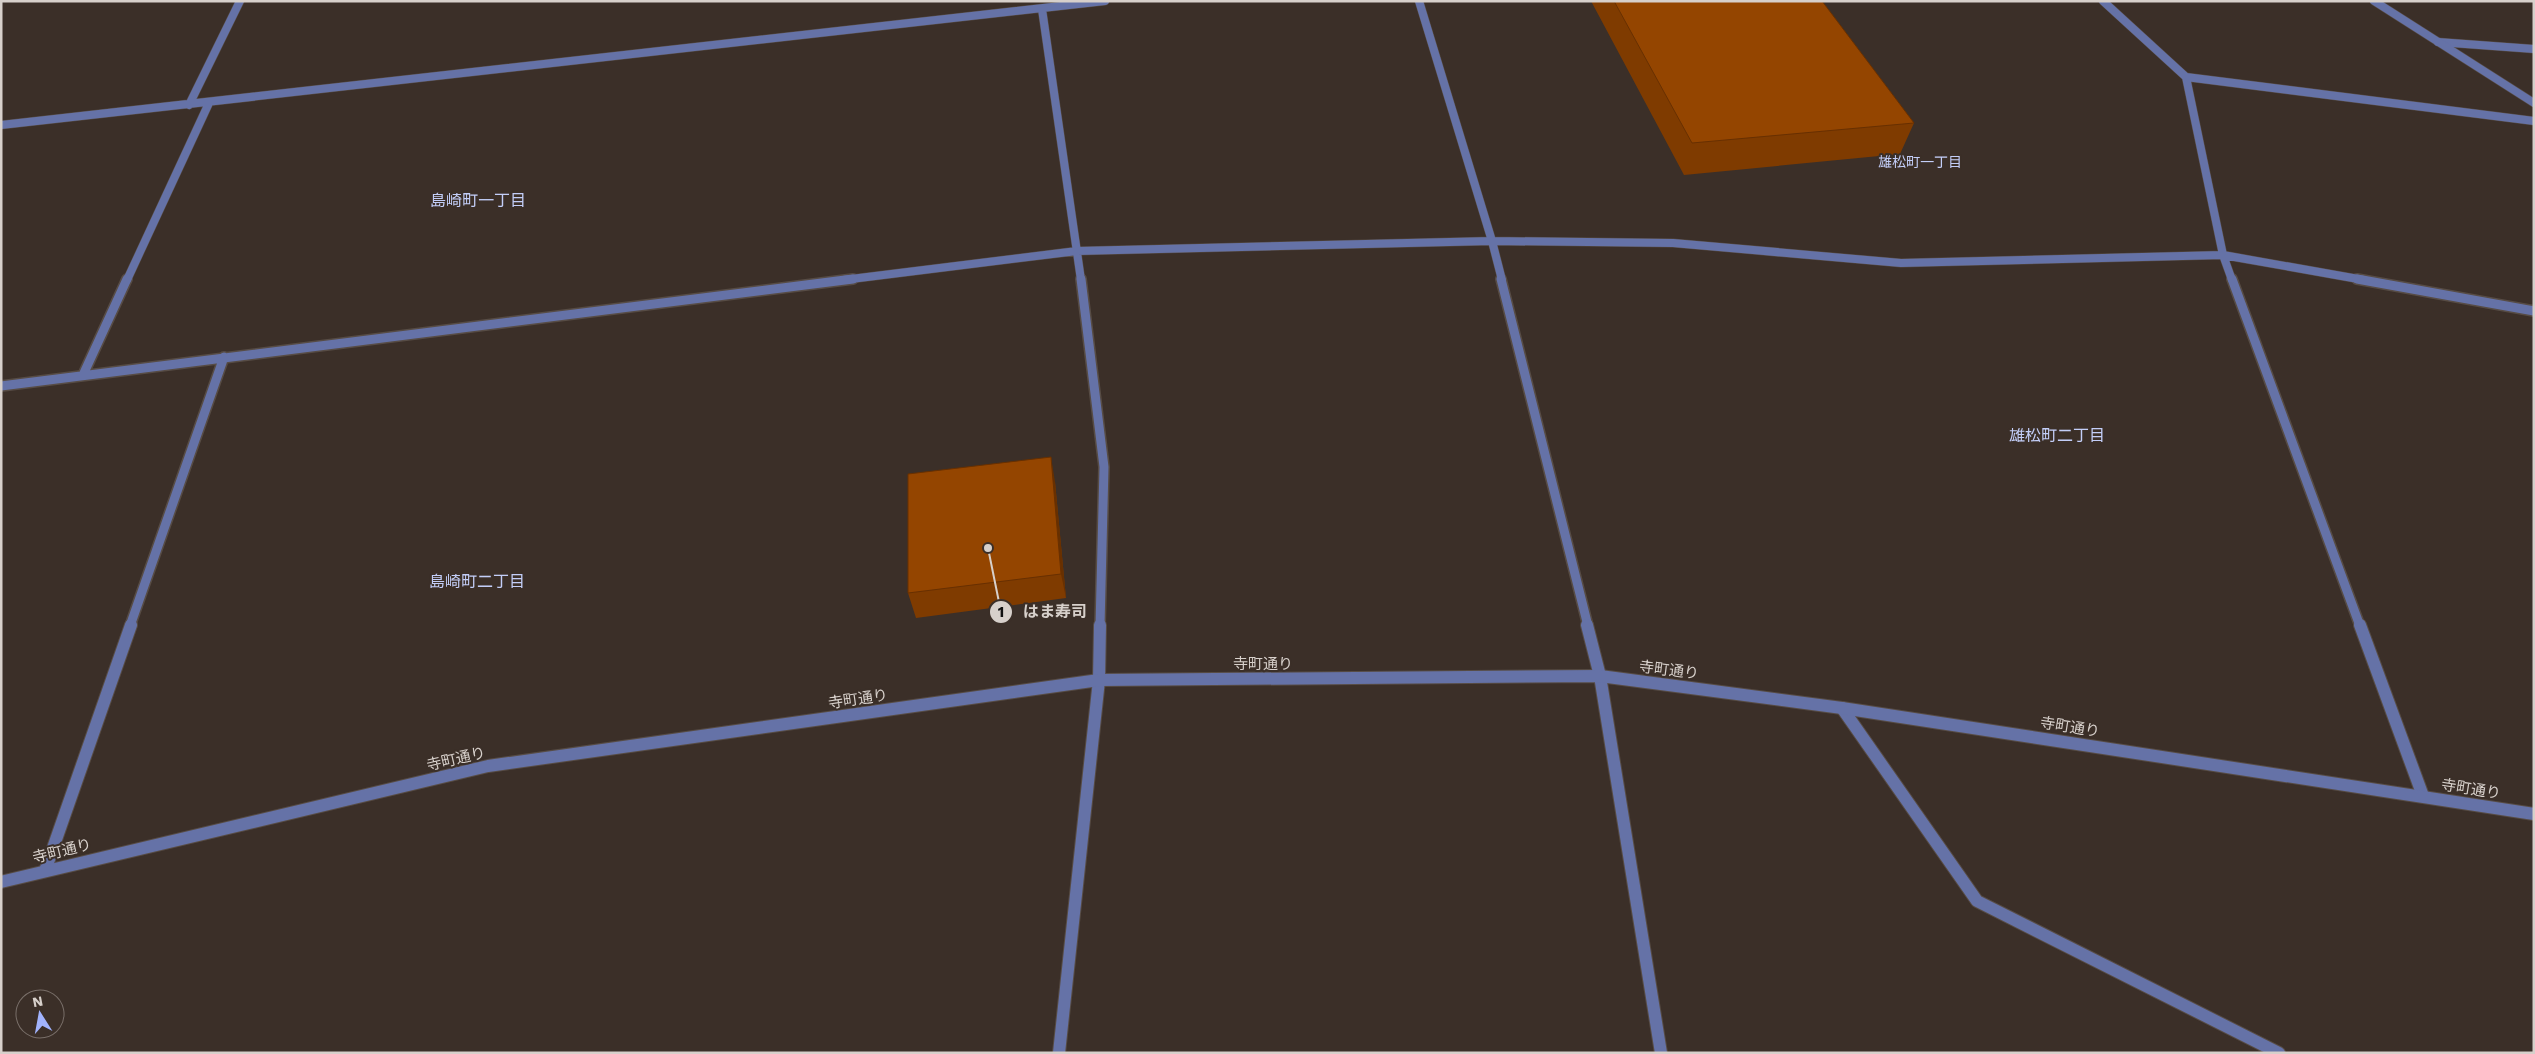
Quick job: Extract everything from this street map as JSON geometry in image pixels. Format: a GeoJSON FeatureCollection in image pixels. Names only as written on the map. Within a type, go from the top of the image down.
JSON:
{"type":"FeatureCollection","features":[{"type":"Feature","properties":{"kind":"street"},"geometry":{"type":"LineString","coordinates":[[189,105],[240,1]]}},
{"type":"Feature","properties":{"kind":"street"},"geometry":{"type":"LineString","coordinates":[[1,125],[1105,1]]}},
{"type":"Feature","properties":{"kind":"street"},"geometry":{"type":"LineString","coordinates":[[1419,1],[1492,241],[1600,676],[1661,1053]]}},
{"type":"Feature","properties":{"kind":"street"},"geometry":{"type":"LineString","coordinates":[[2103,1],[2186,77],[2534,121]]}},
{"type":"Feature","properties":{"kind":"street"},"geometry":{"type":"LineString","coordinates":[[2374,1],[2534,103]]}},
{"type":"Feature","properties":{"kind":"street"},"geometry":{"type":"LineString","coordinates":[[1042,9],[1077,251],[1104,467],[1099,680],[1059,1053]]}},
{"type":"Feature","properties":{"kind":"street"},"geometry":{"type":"LineString","coordinates":[[2438,42],[2534,49]]}},
{"type":"Feature","properties":{"kind":"street"},"geometry":{"type":"LineString","coordinates":[[2186,77],[2223,255],[2423,796]]}},
{"type":"Feature","properties":{"kind":"street"},"geometry":{"type":"LineString","coordinates":[[83,375],[210,103]]}},
{"type":"Feature","properties":{"kind":"street"},"geometry":{"type":"LineString","coordinates":[[1,386],[1077,251],[1492,241],[1673,243],[1901,263],[2223,255],[2534,311]]}},
{"type":"Feature","properties":{"kind":"street"},"geometry":{"type":"LineString","coordinates":[[45,870],[224,357]]}},
{"type":"Feature","properties":{"kind":"street","name":"寺町通り"},"geometry":{"type":"LineString","coordinates":[[1,882],[488,766],[1099,680],[1600,676],[1842,708],[2534,814]]}},
{"type":"Feature","properties":{"kind":"street"},"geometry":{"type":"LineString","coordinates":[[1842,708],[1977,901],[2279,1053]]}},
{"type":"Feature","properties":{"kind":"building"},"geometry":{"type":"Polygon","coordinates":[[[1614,1],[1822,1],[1914,123],[1692,143],[1614,1]]]}},
{"type":"Feature","properties":{"kind":"building"},"geometry":{"type":"Polygon","coordinates":[[[1051,457],[1061,574],[908,593],[908,474],[1051,457]]]}},
{"type":"Feature","properties":{"kind":"place","name":"はま寿司"},"geometry":{"type":"Point","coordinates":[988,548]}},
{"type":"Feature","properties":{"kind":"district","name":"雄松町一丁目"},"geometry":{"type":"Point","coordinates":[1920,162]}},
{"type":"Feature","properties":{"kind":"district","name":"島崎町一丁目"},"geometry":{"type":"Point","coordinates":[478,200]}},
{"type":"Feature","properties":{"kind":"district","name":"雄松町二丁目"},"geometry":{"type":"Point","coordinates":[2057,435]}},
{"type":"Feature","properties":{"kind":"district","name":"島崎町二丁目"},"geometry":{"type":"Point","coordinates":[477,581]}}]}
